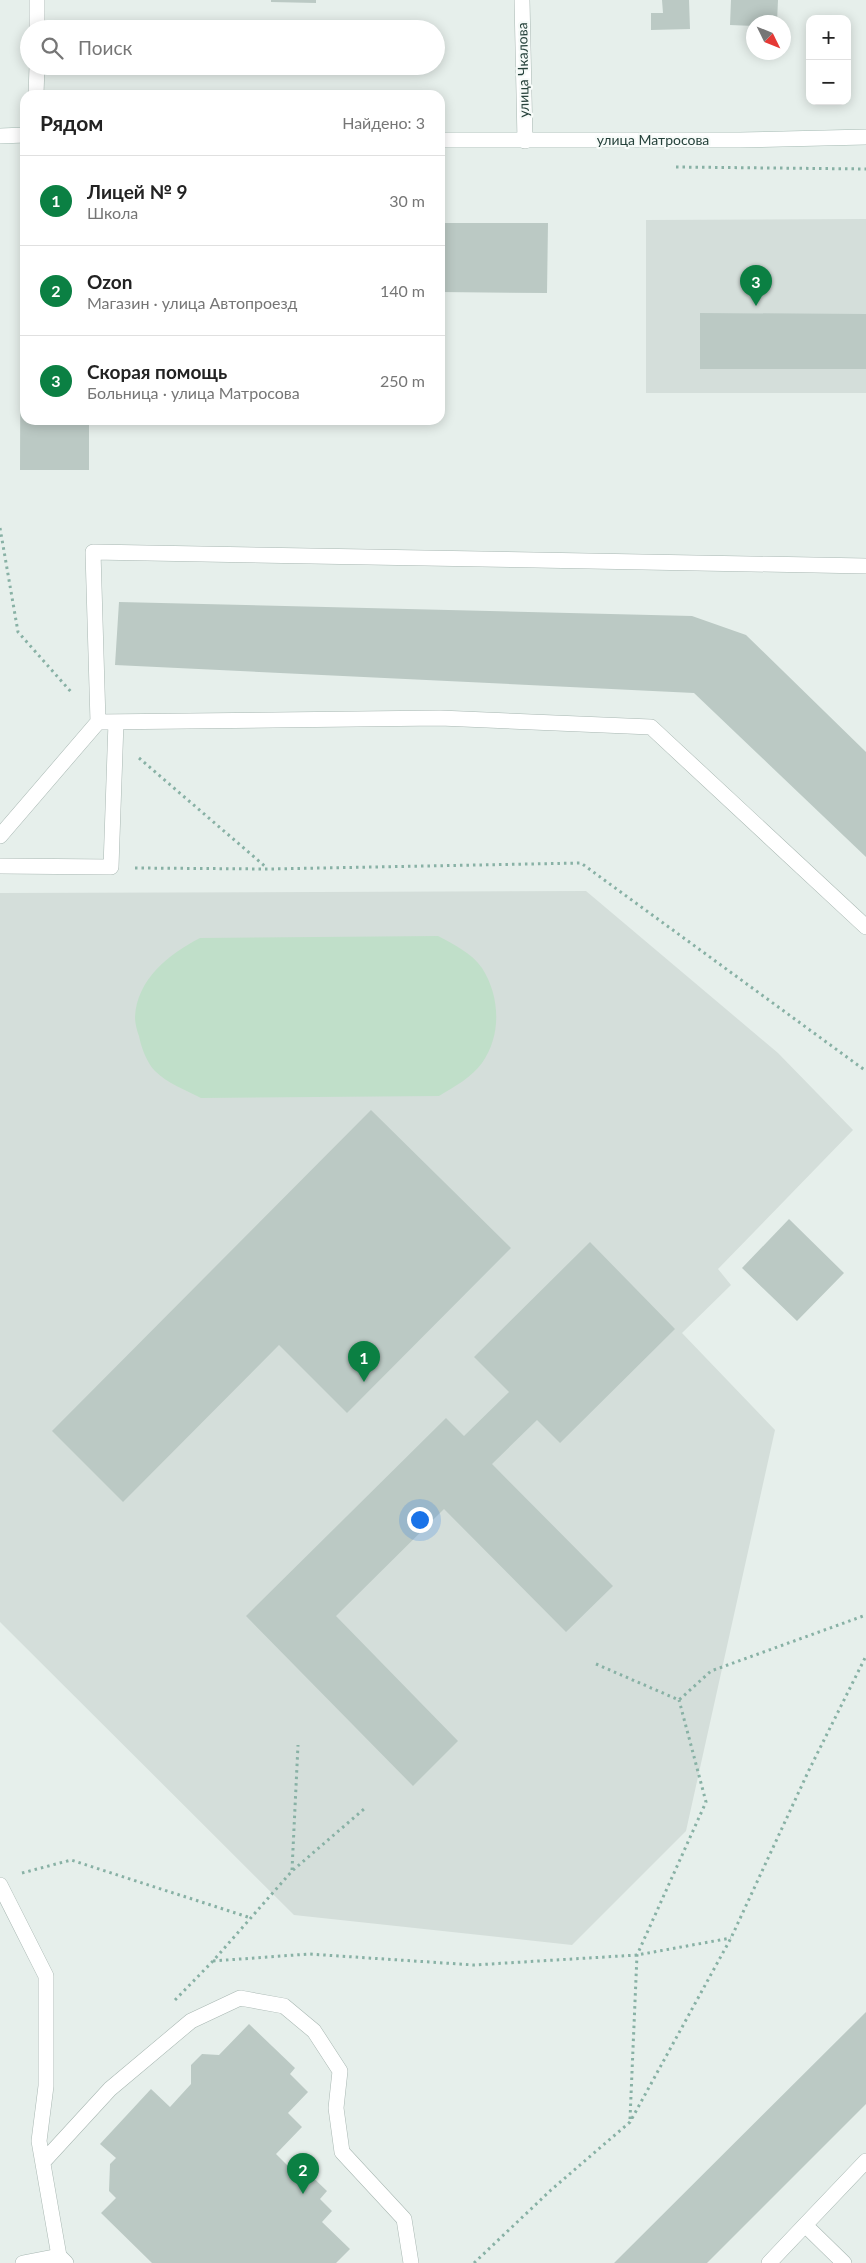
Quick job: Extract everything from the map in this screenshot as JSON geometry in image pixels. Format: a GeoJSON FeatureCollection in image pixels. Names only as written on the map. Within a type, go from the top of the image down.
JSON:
{"type":"FeatureCollection","features":[{"type":"Feature","properties":{"kind":"street"},"geometry":{"type":"LineString","coordinates":[[37,0],[37,20]]}},
{"type":"Feature","properties":{"kind":"street","name":"улица Чкалова"},"geometry":{"type":"LineString","coordinates":[[522,0],[525,140]]}},
{"type":"Feature","properties":{"kind":"street"},"geometry":{"type":"LineString","coordinates":[[36,90],[37,75]]}},
{"type":"Feature","properties":{"kind":"street"},"geometry":{"type":"LineString","coordinates":[[0,136],[20,135]]}},
{"type":"Feature","properties":{"kind":"street","name":"улица Матросова"},"geometry":{"type":"LineString","coordinates":[[445,140],[866,137]]}},
{"type":"Feature","properties":{"kind":"street"},"geometry":{"type":"LineString","coordinates":[[0,836],[98,722],[93,552],[866,566]]}},
{"type":"Feature","properties":{"kind":"street"},"geometry":{"type":"LineString","coordinates":[[98,722],[440,718],[651,727],[866,927]]}},
{"type":"Feature","properties":{"kind":"street"},"geometry":{"type":"LineString","coordinates":[[0,866],[111,867],[116,722]]}},
{"type":"Feature","properties":{"kind":"street"},"geometry":{"type":"LineString","coordinates":[[0,1885],[46,1976],[46,2086],[39,2141],[63,2259],[23,2263]]}},
{"type":"Feature","properties":{"kind":"street"},"geometry":{"type":"LineString","coordinates":[[43,2162],[110,2089],[191,2021],[240,1998],[284,2006],[314,2031],[340,2071],[336,2108],[342,2152],[404,2219],[411,2263]]}},
{"type":"Feature","properties":{"kind":"street"},"geometry":{"type":"LineString","coordinates":[[769,2263],[866,2161]]}},
{"type":"Feature","properties":{"kind":"street"},"geometry":{"type":"LineString","coordinates":[[805,2225],[844,2263]]}},
{"type":"Feature","properties":{"kind":"path"},"geometry":{"type":"LineString","coordinates":[[111,867],[268,869],[581,863],[866,1071]]}},
{"type":"Feature","properties":{"kind":"path"},"geometry":{"type":"LineString","coordinates":[[679,1700],[711,1671],[866,1615]]}},
{"type":"Feature","properties":{"kind":"path"},"geometry":{"type":"LineString","coordinates":[[474,2263],[551,2190],[630,2122],[731,1938],[809,1770],[866,1656]]}},
{"type":"Feature","properties":{"kind":"path"},"geometry":{"type":"LineString","coordinates":[[596,1664],[679,1700]]}},
{"type":"Feature","properties":{"kind":"path"},"geometry":{"type":"LineString","coordinates":[[630,2122],[637,1955],[706,1802],[679,1700]]}},
{"type":"Feature","properties":{"kind":"path"},"geometry":{"type":"LineString","coordinates":[[292,1871],[298,1745]]}},
{"type":"Feature","properties":{"kind":"path"},"geometry":{"type":"LineString","coordinates":[[173,2002],[292,1871],[364,1809]]}},
{"type":"Feature","properties":{"kind":"path"},"geometry":{"type":"LineString","coordinates":[[18,1874],[71,1860],[251,1918]]}},
{"type":"Feature","properties":{"kind":"path"},"geometry":{"type":"LineString","coordinates":[[213,1960],[308,1954],[474,1965],[637,1955],[731,1938]]}},
{"type":"Feature","properties":{"kind":"shaded area"},"geometry":{"type":"Polygon","coordinates":[[[866,219],[866,393],[646,393],[646,220],[866,219]]]}},
{"type":"Feature","properties":{"kind":"shaded area"},"geometry":{"type":"Polygon","coordinates":[[[586,891],[778,1053],[853,1130],[718,1269],[731,1285],[682,1333],[775,1430],[686,1831],[572,1945],[294,1915],[0,1622],[0,893],[586,891]]]}},
{"type":"Feature","properties":{"kind":"green space"},"geometry":{"type":"Polygon","coordinates":[[[438,936],[468,953],[482,968],[492,991],[496,1015],[496,1028],[493,1040],[482,1063],[468,1077],[439,1096],[201,1098],[176,1086],[155,1071],[149,1064],[143,1050],[135,1017],[137,1003],[142,991],[148,980],[166,960],[200,938],[438,936]]]}},
{"type":"Feature","properties":{"kind":"building"},"geometry":{"type":"Polygon","coordinates":[[[271,0],[316,0],[316,3],[271,2],[271,0]]]}},
{"type":"Feature","properties":{"kind":"building"},"geometry":{"type":"Polygon","coordinates":[[[662,0],[689,0],[690,29],[651,30],[651,13],[663,13],[662,0]]]}},
{"type":"Feature","properties":{"kind":"building"},"geometry":{"type":"Polygon","coordinates":[[[731,0],[778,0],[777,15],[746,15],[746,26],[730,25],[731,0]]]}},
{"type":"Feature","properties":{"kind":"building"},"geometry":{"type":"Polygon","coordinates":[[[445,223],[548,223],[547,293],[445,292],[445,223]]]}},
{"type":"Feature","properties":{"kind":"building"},"geometry":{"type":"Polygon","coordinates":[[[700,313],[866,314],[866,369],[700,369],[700,313]]]}},
{"type":"Feature","properties":{"kind":"building"},"geometry":{"type":"Polygon","coordinates":[[[20,425],[89,425],[89,470],[20,470],[20,425]]]}},
{"type":"Feature","properties":{"kind":"building"},"geometry":{"type":"Polygon","coordinates":[[[119,602],[692,616],[746,635],[866,752],[866,857],[694,693],[115,665],[119,602]]]}},
{"type":"Feature","properties":{"kind":"building"},"geometry":{"type":"Polygon","coordinates":[[[371,1110],[511,1248],[347,1413],[279,1345],[123,1502],[52,1431],[371,1110]]]}},
{"type":"Feature","properties":{"kind":"building"},"geometry":{"type":"Polygon","coordinates":[[[789,1219],[844,1273],[797,1321],[742,1268],[789,1219]]]}},
{"type":"Feature","properties":{"kind":"building"},"geometry":{"type":"Polygon","coordinates":[[[590,1242],[675,1329],[560,1443],[537,1420],[492,1464],[613,1586],[566,1632],[444,1509],[336,1616],[458,1741],[413,1786],[246,1616],[446,1418],[464,1436],[509,1392],[474,1357],[590,1242]]]}},
{"type":"Feature","properties":{"kind":"building"},"geometry":{"type":"Polygon","coordinates":[[[866,2012],[866,2104],[707,2263],[614,2263],[866,2012]]]}},
{"type":"Feature","properties":{"kind":"building"},"geometry":{"type":"Polygon","coordinates":[[[249,2024],[295,2068],[290,2074],[308,2092],[288,2113],[302,2127],[276,2154],[295,2173],[301,2166],[327,2191],[320,2199],[332,2211],[322,2222],[350,2249],[336,2263],[152,2263],[101,2213],[116,2198],[109,2191],[110,2164],[116,2158],[100,2144],[151,2089],[170,2107],[191,2084],[191,2065],[202,2054],[219,2055],[249,2024]]]}},
{"type":"Feature","properties":{"kind":"place","name":"Скорая помощь"},"geometry":{"type":"Point","coordinates":[756,306]}},
{"type":"Feature","properties":{"kind":"place","name":"Лицей № 9"},"geometry":{"type":"Point","coordinates":[364,1382]}},
{"type":"Feature","properties":{"kind":"place","name":"Ozon"},"geometry":{"type":"Point","coordinates":[303,2194]}}]}
